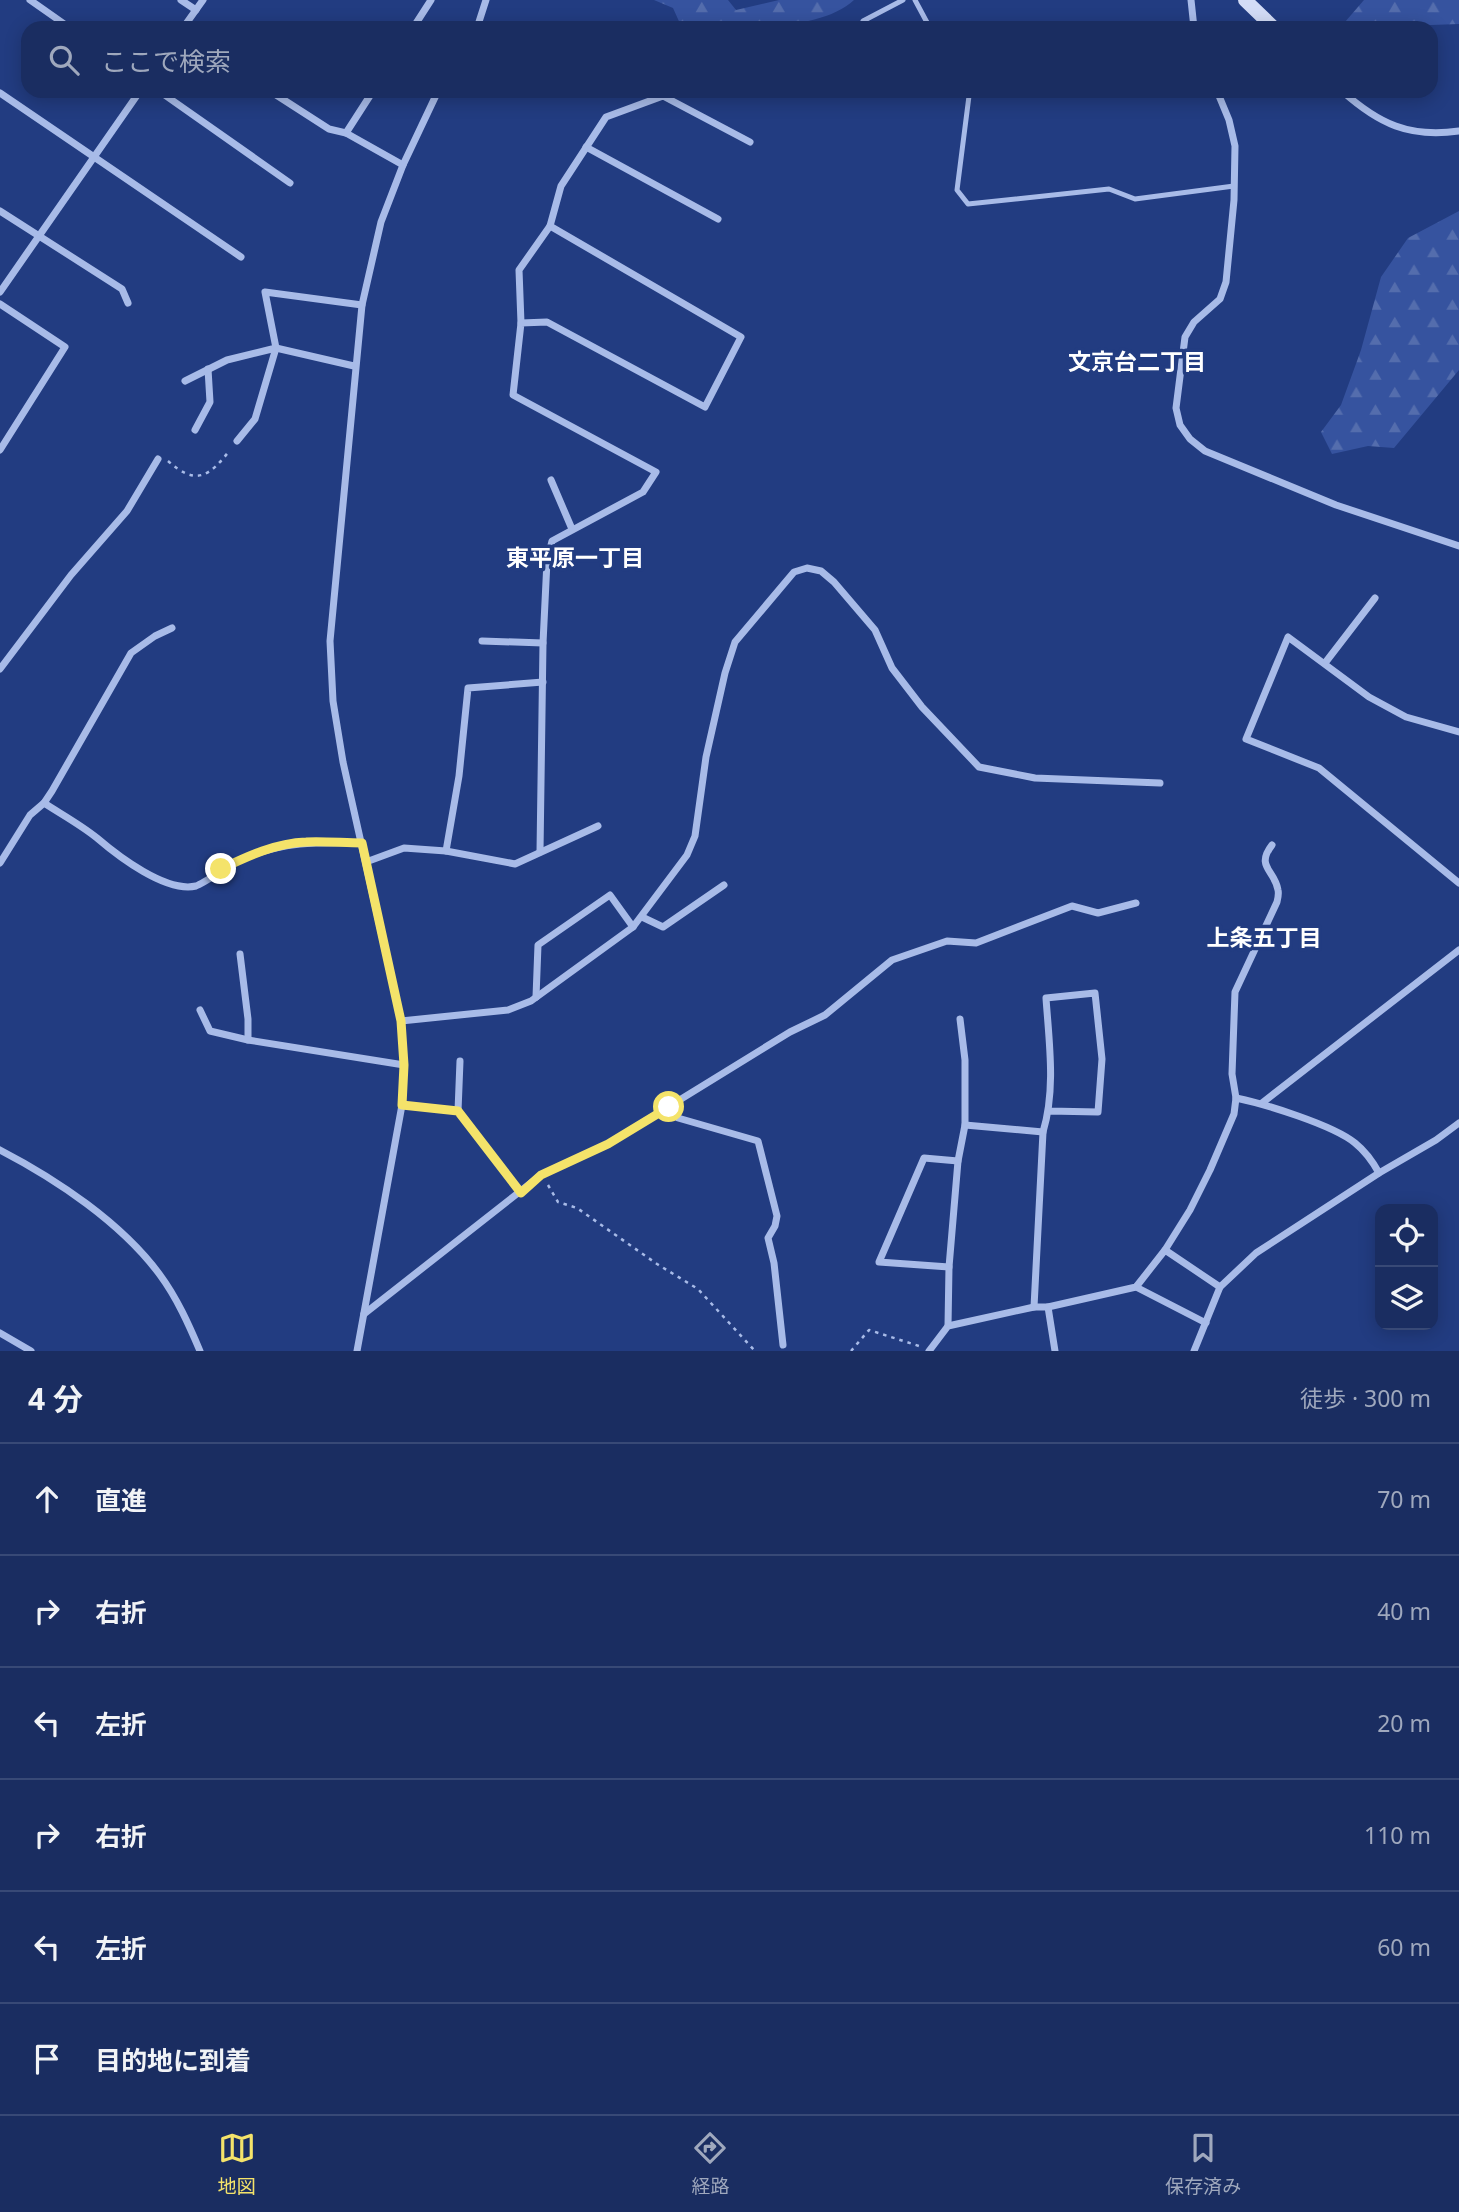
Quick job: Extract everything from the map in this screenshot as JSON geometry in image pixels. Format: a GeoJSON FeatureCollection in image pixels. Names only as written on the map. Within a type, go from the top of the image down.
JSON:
{"type":"FeatureCollection","features":[{"type":"Feature","properties":{"kind":"street"},"geometry":{"type":"LineString","coordinates":[[30,0],[60,21]]}},
{"type":"Feature","properties":{"kind":"street"},"geometry":{"type":"LineString","coordinates":[[181,0],[196,10]]}},
{"type":"Feature","properties":{"kind":"street"},"geometry":{"type":"LineString","coordinates":[[188,21],[203,0]]}},
{"type":"Feature","properties":{"kind":"street"},"geometry":{"type":"LineString","coordinates":[[418,21],[431,0]]}},
{"type":"Feature","properties":{"kind":"street"},"geometry":{"type":"LineString","coordinates":[[479,21],[486,0]]}},
{"type":"Feature","properties":{"kind":"street"},"geometry":{"type":"LineString","coordinates":[[1191,0],[1193,21]]}},
{"type":"Feature","properties":{"kind":"street"},"geometry":{"type":"LineString","coordinates":[[1245,0],[1267,21]]}},
{"type":"Feature","properties":{"kind":"street"},"geometry":{"type":"LineString","coordinates":[[0,93],[241,257]]}},
{"type":"Feature","properties":{"kind":"street"},"geometry":{"type":"LineString","coordinates":[[0,292],[135,98]]}},
{"type":"Feature","properties":{"kind":"street"},"geometry":{"type":"LineString","coordinates":[[169,98],[290,183]]}},
{"type":"Feature","properties":{"kind":"street"},"geometry":{"type":"LineString","coordinates":[[281,98],[329,130],[346,133],[403,165]]}},
{"type":"Feature","properties":{"kind":"street"},"geometry":{"type":"LineString","coordinates":[[346,133],[368,98]]}},
{"type":"Feature","properties":{"kind":"street"},"geometry":{"type":"LineString","coordinates":[[357,1351],[402,1105],[404,1065],[401,1021],[342,762],[333,701],[330,641],[354,366],[362,305],[381,222],[403,165],[436,98]]}},
{"type":"Feature","properties":{"kind":"street"},"geometry":{"type":"LineString","coordinates":[[540,852],[543,643],[547,561],[552,541],[643,492],[656,472],[513,395],[521,323],[519,270],[550,226],[561,186],[607,117],[658,98]]}},
{"type":"Feature","properties":{"kind":"street"},"geometry":{"type":"LineString","coordinates":[[667,98],[750,142]]}},
{"type":"Feature","properties":{"kind":"street"},"geometry":{"type":"LineString","coordinates":[[1220,98],[1235,146],[1226,282],[1220,299],[1194,321],[1185,337],[1176,408],[1180,425],[1190,439],[1205,451],[1336,505],[1459,547]]}},
{"type":"Feature","properties":{"kind":"street"},"geometry":{"type":"LineString","coordinates":[[1351,98],[1395,128],[1439,134],[1459,131]]}},
{"type":"Feature","properties":{"kind":"street"},"geometry":{"type":"LineString","coordinates":[[586,147],[718,219]]}},
{"type":"Feature","properties":{"kind":"street"},"geometry":{"type":"LineString","coordinates":[[0,211],[122,289],[128,303]]}},
{"type":"Feature","properties":{"kind":"street"},"geometry":{"type":"LineString","coordinates":[[521,323],[547,322],[705,407],[741,337],[550,226]]}},
{"type":"Feature","properties":{"kind":"street"},"geometry":{"type":"LineString","coordinates":[[237,441],[255,419],[276,348],[265,292],[362,305]]}},
{"type":"Feature","properties":{"kind":"street"},"geometry":{"type":"LineString","coordinates":[[0,304],[65,347],[0,450]]}},
{"type":"Feature","properties":{"kind":"street"},"geometry":{"type":"LineString","coordinates":[[185,381],[227,360],[276,348],[354,366]]}},
{"type":"Feature","properties":{"kind":"street"},"geometry":{"type":"LineString","coordinates":[[195,430],[210,402],[208,369]]}},
{"type":"Feature","properties":{"kind":"street"},"geometry":{"type":"LineString","coordinates":[[0,669],[71,575],[127,511],[158,459]]}},
{"type":"Feature","properties":{"kind":"street"},"geometry":{"type":"LineString","coordinates":[[551,480],[572,528]]}},
{"type":"Feature","properties":{"kind":"street"},"geometry":{"type":"LineString","coordinates":[[401,1021],[508,1010],[536,997],[633,927],[642,917],[687,855],[695,836],[706,757],[734,642],[794,572],[807,568],[821,571],[834,582],[875,630],[892,668],[922,707],[979,767],[1035,778],[1160,783]]}},
{"type":"Feature","properties":{"kind":"street"},"geometry":{"type":"LineString","coordinates":[[1325,663],[1375,598]]}},
{"type":"Feature","properties":{"kind":"street"},"geometry":{"type":"LineString","coordinates":[[0,863],[30,816],[44,803],[131,653],[172,628]]}},
{"type":"Feature","properties":{"kind":"street"},"geometry":{"type":"LineString","coordinates":[[1459,733],[1406,717],[1370,697],[1289,637],[1247,739],[1319,768],[1459,883]]}},
{"type":"Feature","properties":{"kind":"street"},"geometry":{"type":"LineString","coordinates":[[482,641],[543,643]]}},
{"type":"Feature","properties":{"kind":"street"},"geometry":{"type":"LineString","coordinates":[[446,851],[459,776],[468,688],[543,682]]}},
{"type":"Feature","properties":{"kind":"street"},"geometry":{"type":"LineString","coordinates":[[44,803],[97,838],[135,868],[184,886],[197,886],[241,859],[286,844],[362,843]]}},
{"type":"Feature","properties":{"kind":"street"},"geometry":{"type":"LineString","coordinates":[[366,862],[404,848],[446,851],[514,863],[598,827]]}},
{"type":"Feature","properties":{"kind":"street"},"geometry":{"type":"LineString","coordinates":[[948,1326],[1136,1287],[1165,1250],[1190,1210],[1234,1114],[1236,1098],[1232,1074],[1235,992],[1277,902],[1278,890],[1264,860],[1272,845]]}},
{"type":"Feature","properties":{"kind":"street"},"geometry":{"type":"LineString","coordinates":[[642,917],[663,927],[724,885]]}},
{"type":"Feature","properties":{"kind":"street"},"geometry":{"type":"LineString","coordinates":[[536,997],[538,945],[610,895],[633,927]]}},
{"type":"Feature","properties":{"kind":"street"},"geometry":{"type":"LineString","coordinates":[[364,1314],[541,1175],[608,1144],[790,1032],[825,1015],[892,960],[947,941],[976,943],[1072,906],[1098,913],[1136,904]]}},
{"type":"Feature","properties":{"kind":"street"},"geometry":{"type":"LineString","coordinates":[[1262,1103],[1459,950]]}},
{"type":"Feature","properties":{"kind":"street"},"geometry":{"type":"LineString","coordinates":[[240,954],[248,1040]]}},
{"type":"Feature","properties":{"kind":"street"},"geometry":{"type":"LineString","coordinates":[[1034,1307],[1043,1132],[1049,1111],[1050,1056],[1046,998],[1096,993],[1102,1059],[1098,1112],[1049,1111]]}},
{"type":"Feature","properties":{"kind":"street"},"geometry":{"type":"LineString","coordinates":[[200,1010],[210,1031],[248,1040],[404,1065]]}},
{"type":"Feature","properties":{"kind":"street"},"geometry":{"type":"LineString","coordinates":[[929,1350],[948,1326],[949,1267],[958,1161],[965,1125],[965,1060],[960,1019]]}},
{"type":"Feature","properties":{"kind":"street"},"geometry":{"type":"LineString","coordinates":[[460,1061],[458,1111],[521,1193]]}},
{"type":"Feature","properties":{"kind":"street"},"geometry":{"type":"LineString","coordinates":[[1236,1098],[1262,1103],[1354,1142],[1379,1173]]}},
{"type":"Feature","properties":{"kind":"street"},"geometry":{"type":"LineString","coordinates":[[402,1105],[458,1111]]}},
{"type":"Feature","properties":{"kind":"street"},"geometry":{"type":"LineString","coordinates":[[669,1107],[678,1118],[758,1141],[777,1216],[768,1238],[774,1263],[783,1345]]}},
{"type":"Feature","properties":{"kind":"street"},"geometry":{"type":"LineString","coordinates":[[1194,1351],[1220,1287],[1256,1253],[1459,1123]]}},
{"type":"Feature","properties":{"kind":"street"},"geometry":{"type":"LineString","coordinates":[[965,1125],[1043,1132]]}},
{"type":"Feature","properties":{"kind":"street"},"geometry":{"type":"LineString","coordinates":[[0,1150],[71,1194],[109,1222],[142,1253],[161,1276],[185,1315],[200,1351]]}},
{"type":"Feature","properties":{"kind":"street"},"geometry":{"type":"LineString","coordinates":[[949,1267],[879,1262],[924,1158],[958,1161]]}},
{"type":"Feature","properties":{"kind":"street"},"geometry":{"type":"LineString","coordinates":[[1165,1250],[1220,1287]]}},
{"type":"Feature","properties":{"kind":"street"},"geometry":{"type":"LineString","coordinates":[[1136,1287],[1206,1323]]}},
{"type":"Feature","properties":{"kind":"street"},"geometry":{"type":"LineString","coordinates":[[1048,1307],[1055,1351]]}},
{"type":"Feature","properties":{"kind":"street"},"geometry":{"type":"LineString","coordinates":[[0,1333],[31,1351]]}},
{"type":"Feature","properties":{"kind":"lane"},"geometry":{"type":"LineString","coordinates":[[863,21],[903,0]]}},
{"type":"Feature","properties":{"kind":"lane"},"geometry":{"type":"LineString","coordinates":[[915,0],[926,21]]}},
{"type":"Feature","properties":{"kind":"lane"},"geometry":{"type":"LineString","coordinates":[[969,98],[957,190],[968,204],[1109,189],[1135,199],[1234,186]]}},
{"type":"Feature","properties":{"kind":"path"},"geometry":{"type":"LineString","coordinates":[[158,459],[166,460],[190,475],[201,475],[214,471],[237,441]]}},
{"type":"Feature","properties":{"kind":"path"},"geometry":{"type":"LineString","coordinates":[[541,1175],[558,1202],[577,1208],[698,1289],[755,1351]]}},
{"type":"Feature","properties":{"kind":"path"},"geometry":{"type":"LineString","coordinates":[[851,1351],[869,1330],[929,1350]]}},
{"type":"Feature","properties":{"kind":"green space"},"geometry":{"type":"Polygon","coordinates":[[[654,0],[728,0],[736,10],[779,0],[854,0],[838,11],[805,21],[679,21],[673,8],[654,0]]]}},
{"type":"Feature","properties":{"kind":"green space"},"geometry":{"type":"Polygon","coordinates":[[[1364,0],[1459,0],[1459,24],[1438,25],[1438,21],[1346,21],[1364,0]]]}},
{"type":"Feature","properties":{"kind":"green space"},"geometry":{"type":"Polygon","coordinates":[[[1459,211],[1459,370],[1394,448],[1368,446],[1332,454],[1321,432],[1341,405],[1361,350],[1381,277],[1408,238],[1459,211]]]}},
{"type":"Feature","properties":{"kind":"district","name":"文京台二丁目"},"geometry":{"type":"Point","coordinates":[1137,362]}},
{"type":"Feature","properties":{"kind":"district","name":"東平原一丁目"},"geometry":{"type":"Point","coordinates":[575,558]}},
{"type":"Feature","properties":{"kind":"district","name":"上条五丁目"},"geometry":{"type":"Point","coordinates":[1264,938]}},
{"type":"Feature","properties":{"kind":"route"},"geometry":{"type":"LineString","coordinates":[[221,869],[241,859],[286,844],[362,843],[401,1021],[404,1065],[402,1105],[458,1111],[521,1193],[541,1175],[608,1144],[669,1107]]}}]}
